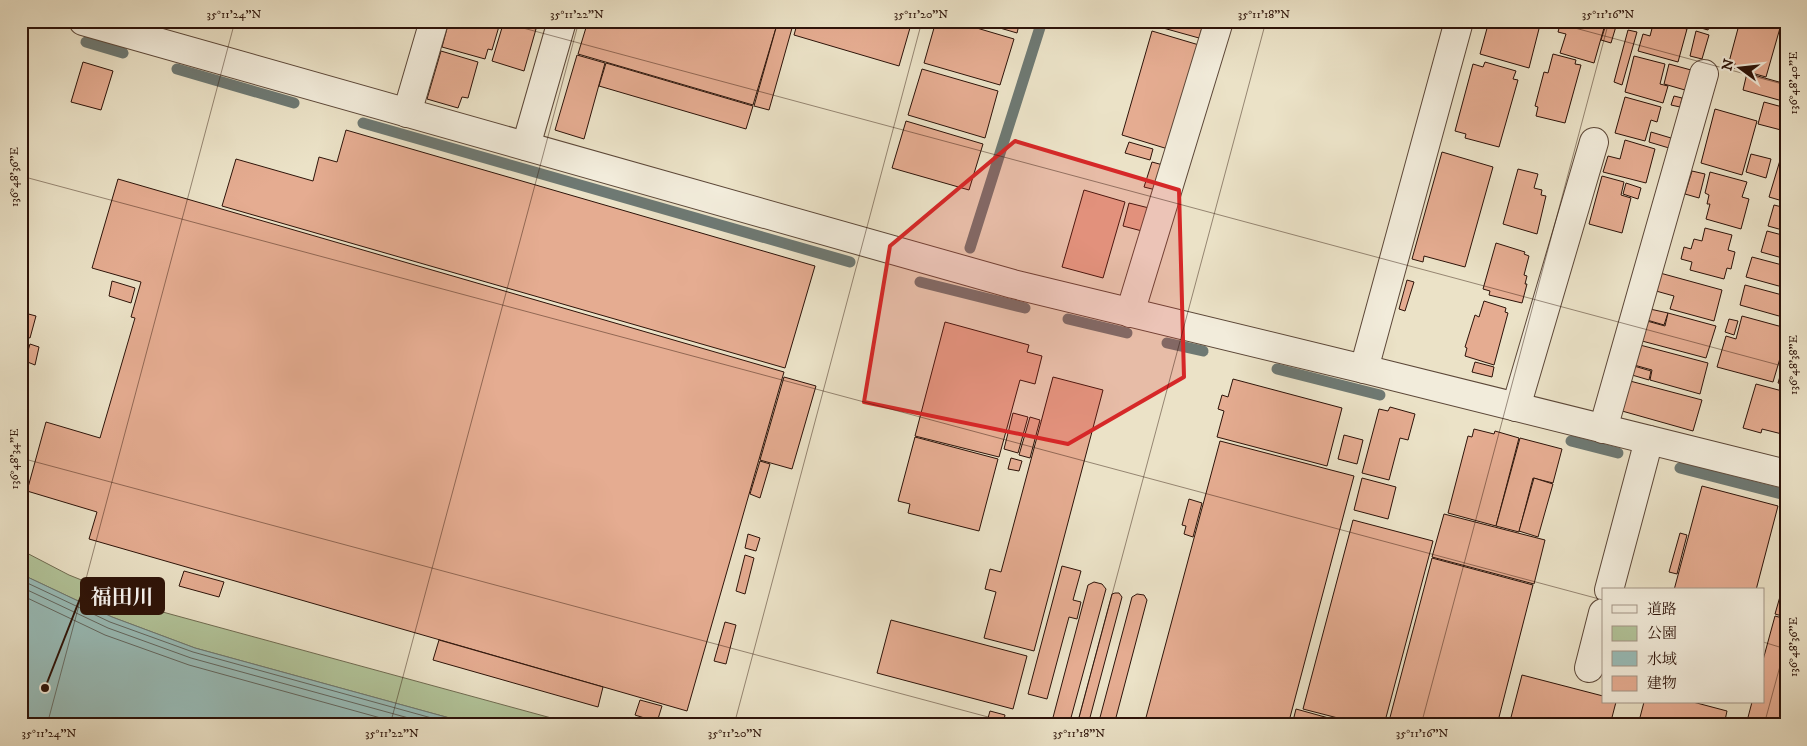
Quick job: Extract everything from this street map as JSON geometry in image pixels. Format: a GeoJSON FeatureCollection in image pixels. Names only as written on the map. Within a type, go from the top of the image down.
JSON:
{"type":"FeatureCollection","features":[{"type":"Feature","properties":{"kind":"street"},"geometry":{"type":"LineString","coordinates":[[83,21],[1013,284],[1786,474]]}},
{"type":"Feature","properties":{"kind":"street"},"geometry":{"type":"LineString","coordinates":[[407,113],[434,21]]}},
{"type":"Feature","properties":{"kind":"street"},"geometry":{"type":"LineString","coordinates":[[526,146],[562,21]]}},
{"type":"Feature","properties":{"kind":"street"},"geometry":{"type":"LineString","coordinates":[[1130,313],[1218,21]]}},
{"type":"Feature","properties":{"kind":"street"},"geometry":{"type":"LineString","coordinates":[[1364,369],[1460,21]]}},
{"type":"Feature","properties":{"kind":"street"},"geometry":{"type":"LineString","coordinates":[[1603,429],[1704,74]]}},
{"type":"Feature","properties":{"kind":"street"},"geometry":{"type":"LineString","coordinates":[[1516,407],[1594,142]]}},
{"type":"Feature","properties":{"kind":"street"},"geometry":{"type":"LineString","coordinates":[[1610,588],[1649,440]]}},
{"type":"Feature","properties":{"kind":"street"},"geometry":{"type":"LineString","coordinates":[[1589,668],[1602,616]]}},
{"type":"Feature","properties":{"kind":"highlighted area"},"geometry":{"type":"Polygon","coordinates":[[[1015,141],[1179,190],[1184,377],[1068,444],[864,402],[890,246],[1015,141]]]}},
{"type":"Feature","properties":{"kind":"green space"},"geometry":{"type":"Polygon","coordinates":[[[21,550],[69,575],[159,611],[577,725],[475,725],[195,648],[112,617],[21,574],[21,550]]]}},
{"type":"Feature","properties":{"kind":"water"},"geometry":{"type":"Polygon","coordinates":[[[21,574],[112,617],[195,648],[475,725],[21,725],[21,574]]]}},
{"type":"Feature","properties":{"kind":"building"},"geometry":{"type":"Polygon","coordinates":[[[449,21],[493,21],[500,23],[492,50],[488,49],[485,59],[442,47],[449,21]]]}},
{"type":"Feature","properties":{"kind":"building"},"geometry":{"type":"Polygon","coordinates":[[[504,21],[536,29],[524,71],[492,61],[504,21]]]}},
{"type":"Feature","properties":{"kind":"building"},"geometry":{"type":"Polygon","coordinates":[[[588,21],[778,21],[753,105],[578,54],[588,21]]]}},
{"type":"Feature","properties":{"kind":"building"},"geometry":{"type":"Polygon","coordinates":[[[778,21],[794,21],[769,110],[754,106],[778,21]]]}},
{"type":"Feature","properties":{"kind":"building"},"geometry":{"type":"Polygon","coordinates":[[[798,21],[912,21],[899,66],[794,35],[798,21]]]}},
{"type":"Feature","properties":{"kind":"building"},"geometry":{"type":"Polygon","coordinates":[[[936,21],[953,21],[1014,39],[1000,85],[924,63],[936,21]]]}},
{"type":"Feature","properties":{"kind":"building"},"geometry":{"type":"Polygon","coordinates":[[[976,21],[1020,21],[1017,33],[976,21]]]}},
{"type":"Feature","properties":{"kind":"building"},"geometry":{"type":"Polygon","coordinates":[[[1157,21],[1204,21],[1199,38],[1156,26],[1157,21]]]}},
{"type":"Feature","properties":{"kind":"building"},"geometry":{"type":"Polygon","coordinates":[[[1489,21],[1541,21],[1529,68],[1480,54],[1489,21]]]}},
{"type":"Feature","properties":{"kind":"building"},"geometry":{"type":"Polygon","coordinates":[[[1561,21],[1606,21],[1594,63],[1560,53],[1566,34],[1558,32],[1561,21]]]}},
{"type":"Feature","properties":{"kind":"building"},"geometry":{"type":"Polygon","coordinates":[[[1607,21],[1617,23],[1611,43],[1601,40],[1607,21]]]}},
{"type":"Feature","properties":{"kind":"building"},"geometry":{"type":"Polygon","coordinates":[[[1654,21],[1687,29],[1678,62],[1638,51],[1643,34],[1650,36],[1654,21]]]}},
{"type":"Feature","properties":{"kind":"building"},"geometry":{"type":"Polygon","coordinates":[[[1677,21],[1711,21],[1708,30],[1677,21]]]}},
{"type":"Feature","properties":{"kind":"building"},"geometry":{"type":"Polygon","coordinates":[[[1740,21],[1782,21],[1766,77],[1734,68],[1735,63],[1729,62],[1740,21]]]}},
{"type":"Feature","properties":{"kind":"building"},"geometry":{"type":"Polygon","coordinates":[[[1628,30],[1637,32],[1622,85],[1614,82],[1628,30]]]}},
{"type":"Feature","properties":{"kind":"building"},"geometry":{"type":"Polygon","coordinates":[[[1152,31],[1199,45],[1168,149],[1122,135],[1152,31]]]}},
{"type":"Feature","properties":{"kind":"building"},"geometry":{"type":"Polygon","coordinates":[[[1696,31],[1709,35],[1702,59],[1690,56],[1696,31]]]}},
{"type":"Feature","properties":{"kind":"building"},"geometry":{"type":"Polygon","coordinates":[[[441,51],[478,62],[468,98],[462,97],[458,108],[427,99],[441,51]]]}},
{"type":"Feature","properties":{"kind":"building"},"geometry":{"type":"Polygon","coordinates":[[[1553,54],[1576,60],[1575,64],[1581,65],[1565,123],[1536,116],[1538,107],[1535,106],[1544,72],[1548,73],[1553,54]]]}},
{"type":"Feature","properties":{"kind":"building"},"geometry":{"type":"Polygon","coordinates":[[[577,55],[605,63],[584,139],[555,130],[577,55]]]}},
{"type":"Feature","properties":{"kind":"building"},"geometry":{"type":"Polygon","coordinates":[[[1634,56],[1665,64],[1660,84],[1668,86],[1663,103],[1625,92],[1634,56]]]}},
{"type":"Feature","properties":{"kind":"building"},"geometry":{"type":"Polygon","coordinates":[[[83,62],[113,71],[101,110],[71,102],[83,62]]]}},
{"type":"Feature","properties":{"kind":"building"},"geometry":{"type":"Polygon","coordinates":[[[1485,62],[1516,71],[1513,79],[1518,80],[1499,147],[1465,138],[1466,134],[1455,131],[1473,64],[1483,67],[1485,62]]]}},
{"type":"Feature","properties":{"kind":"building"},"geometry":{"type":"Polygon","coordinates":[[[606,63],[753,106],[746,129],[599,86],[606,63]]]}},
{"type":"Feature","properties":{"kind":"building"},"geometry":{"type":"Polygon","coordinates":[[[1669,64],[1691,70],[1685,90],[1664,84],[1669,64]]]}},
{"type":"Feature","properties":{"kind":"building"},"geometry":{"type":"Polygon","coordinates":[[[922,69],[998,91],[985,138],[908,115],[922,69]]]}},
{"type":"Feature","properties":{"kind":"building"},"geometry":{"type":"Polygon","coordinates":[[[1747,73],[1786,84],[1786,102],[1743,90],[1747,73]]]}},
{"type":"Feature","properties":{"kind":"building"},"geometry":{"type":"Polygon","coordinates":[[[1674,96],[1682,98],[1680,107],[1671,105],[1674,96]]]}},
{"type":"Feature","properties":{"kind":"building"},"geometry":{"type":"Polygon","coordinates":[[[1625,97],[1661,107],[1657,122],[1651,120],[1645,141],[1615,133],[1625,97]]]}},
{"type":"Feature","properties":{"kind":"building"},"geometry":{"type":"Polygon","coordinates":[[[1764,102],[1786,108],[1781,130],[1758,124],[1764,102]]]}},
{"type":"Feature","properties":{"kind":"building"},"geometry":{"type":"Polygon","coordinates":[[[1715,109],[1757,121],[1742,175],[1701,163],[1715,109]]]}},
{"type":"Feature","properties":{"kind":"building"},"geometry":{"type":"Polygon","coordinates":[[[906,121],[983,144],[969,190],[892,168],[906,121]]]}},
{"type":"Feature","properties":{"kind":"building"},"geometry":{"type":"Polygon","coordinates":[[[346,130],[815,266],[785,368],[222,206],[236,159],[313,181],[319,157],[337,162],[346,130]]]}},
{"type":"Feature","properties":{"kind":"building"},"geometry":{"type":"Polygon","coordinates":[[[1651,132],[1671,138],[1669,148],[1649,142],[1651,132]]]}},
{"type":"Feature","properties":{"kind":"building"},"geometry":{"type":"Polygon","coordinates":[[[1625,140],[1655,149],[1646,183],[1603,172],[1608,156],[1620,159],[1625,140]]]}},
{"type":"Feature","properties":{"kind":"building"},"geometry":{"type":"Polygon","coordinates":[[[1129,142],[1153,149],[1150,160],[1125,153],[1129,142]]]}},
{"type":"Feature","properties":{"kind":"building"},"geometry":{"type":"Polygon","coordinates":[[[1442,152],[1493,167],[1465,267],[1424,256],[1423,262],[1412,259],[1442,152]]]}},
{"type":"Feature","properties":{"kind":"building"},"geometry":{"type":"Polygon","coordinates":[[[1751,154],[1771,159],[1766,178],[1746,172],[1751,154]]]}},
{"type":"Feature","properties":{"kind":"building"},"geometry":{"type":"Polygon","coordinates":[[[1781,157],[1786,158],[1786,202],[1769,197],[1781,157]]]}},
{"type":"Feature","properties":{"kind":"building"},"geometry":{"type":"Polygon","coordinates":[[[1152,162],[1163,165],[1156,190],[1144,187],[1152,162]]]}},
{"type":"Feature","properties":{"kind":"building"},"geometry":{"type":"Polygon","coordinates":[[[1518,169],[1538,174],[1534,188],[1542,190],[1541,195],[1546,196],[1537,234],[1503,224],[1518,169]]]}},
{"type":"Feature","properties":{"kind":"building"},"geometry":{"type":"Polygon","coordinates":[[[1692,171],[1705,174],[1699,198],[1685,194],[1692,171]]]}},
{"type":"Feature","properties":{"kind":"building"},"geometry":{"type":"Polygon","coordinates":[[[1710,172],[1747,182],[1742,197],[1749,199],[1741,229],[1706,219],[1710,204],[1707,204],[1709,195],[1705,193],[1710,172]]]}},
{"type":"Feature","properties":{"kind":"building"},"geometry":{"type":"Polygon","coordinates":[[[1602,176],[1624,182],[1621,195],[1631,198],[1622,233],[1589,224],[1602,176]]]}},
{"type":"Feature","properties":{"kind":"building"},"geometry":{"type":"Polygon","coordinates":[[[118,179],[784,372],[687,711],[89,539],[97,512],[27,491],[46,422],[100,438],[135,318],[131,317],[141,282],[92,268],[118,179]]]}},
{"type":"Feature","properties":{"kind":"building"},"geometry":{"type":"Polygon","coordinates":[[[1626,183],[1641,188],[1638,199],[1623,194],[1626,183]]]}},
{"type":"Feature","properties":{"kind":"building"},"geometry":{"type":"Polygon","coordinates":[[[1084,190],[1125,202],[1103,278],[1062,267],[1084,190]]]}},
{"type":"Feature","properties":{"kind":"building"},"geometry":{"type":"Polygon","coordinates":[[[1129,203],[1149,208],[1142,231],[1123,226],[1129,203]]]}},
{"type":"Feature","properties":{"kind":"building"},"geometry":{"type":"Polygon","coordinates":[[[1774,205],[1786,208],[1786,231],[1768,226],[1774,205]]]}},
{"type":"Feature","properties":{"kind":"building"},"geometry":{"type":"Polygon","coordinates":[[[1705,228],[1732,235],[1728,250],[1735,252],[1731,269],[1727,268],[1724,279],[1690,270],[1692,262],[1681,259],[1684,247],[1691,249],[1694,239],[1702,241],[1705,228]]]}},
{"type":"Feature","properties":{"kind":"building"},"geometry":{"type":"Polygon","coordinates":[[[1767,231],[1786,236],[1786,259],[1761,252],[1767,231]]]}},
{"type":"Feature","properties":{"kind":"building"},"geometry":{"type":"Polygon","coordinates":[[[1496,243],[1525,252],[1524,254],[1529,256],[1524,275],[1527,276],[1525,284],[1527,284],[1522,303],[1489,295],[1490,291],[1483,289],[1496,243]]]}},
{"type":"Feature","properties":{"kind":"building"},"geometry":{"type":"Polygon","coordinates":[[[1752,257],[1786,266],[1786,288],[1746,277],[1752,257]]]}},
{"type":"Feature","properties":{"kind":"building"},"geometry":{"type":"Polygon","coordinates":[[[1660,273],[1722,290],[1714,321],[1670,309],[1674,296],[1656,291],[1660,273]]]}},
{"type":"Feature","properties":{"kind":"building"},"geometry":{"type":"Polygon","coordinates":[[[1407,280],[1414,282],[1405,311],[1399,309],[1407,280]]]}},
{"type":"Feature","properties":{"kind":"building"},"geometry":{"type":"Polygon","coordinates":[[[112,281],[135,288],[131,303],[109,296],[112,281]]]}},
{"type":"Feature","properties":{"kind":"building"},"geometry":{"type":"Polygon","coordinates":[[[1745,285],[1786,296],[1786,318],[1740,305],[1745,285]]]}},
{"type":"Feature","properties":{"kind":"building"},"geometry":{"type":"Polygon","coordinates":[[[1484,301],[1506,308],[1505,312],[1508,313],[1494,365],[1465,356],[1467,348],[1465,347],[1475,315],[1479,317],[1484,301]]]}},
{"type":"Feature","properties":{"kind":"building"},"geometry":{"type":"Polygon","coordinates":[[[1650,309],[1668,313],[1664,325],[1647,320],[1650,309]]]}},
{"type":"Feature","properties":{"kind":"building"},"geometry":{"type":"Polygon","coordinates":[[[21,312],[36,316],[30,338],[21,335],[21,312]]]}},
{"type":"Feature","properties":{"kind":"building"},"geometry":{"type":"Polygon","coordinates":[[[1668,313],[1716,326],[1706,358],[1642,341],[1647,321],[1665,326],[1668,313]]]}},
{"type":"Feature","properties":{"kind":"building"},"geometry":{"type":"Polygon","coordinates":[[[1742,316],[1786,328],[1786,338],[1773,382],[1717,367],[1726,336],[1736,339],[1742,316]]]}},
{"type":"Feature","properties":{"kind":"building"},"geometry":{"type":"Polygon","coordinates":[[[1729,319],[1738,321],[1734,335],[1725,332],[1729,319]]]}},
{"type":"Feature","properties":{"kind":"building"},"geometry":{"type":"Polygon","coordinates":[[[945,322],[1029,345],[1027,352],[1042,356],[1035,384],[1020,380],[999,457],[915,436],[945,322]]]}},
{"type":"Feature","properties":{"kind":"building"},"geometry":{"type":"Polygon","coordinates":[[[21,342],[28,344],[21,366],[21,342]]]}},
{"type":"Feature","properties":{"kind":"building"},"geometry":{"type":"Polygon","coordinates":[[[30,344],[39,347],[35,365],[25,361],[30,344]]]}},
{"type":"Feature","properties":{"kind":"building"},"geometry":{"type":"Polygon","coordinates":[[[1640,345],[1708,363],[1700,394],[1650,380],[1652,370],[1634,365],[1640,345]]]}},
{"type":"Feature","properties":{"kind":"building"},"geometry":{"type":"Polygon","coordinates":[[[1786,356],[1786,385],[1778,383],[1786,356]]]}},
{"type":"Feature","properties":{"kind":"building"},"geometry":{"type":"Polygon","coordinates":[[[1475,362],[1494,367],[1492,377],[1472,372],[1475,362]]]}},
{"type":"Feature","properties":{"kind":"building"},"geometry":{"type":"Polygon","coordinates":[[[1634,366],[1651,371],[1649,380],[1632,375],[1634,366]]]}},
{"type":"Feature","properties":{"kind":"building"},"geometry":{"type":"Polygon","coordinates":[[[784,377],[816,386],[792,469],[760,460],[784,377]]]}},
{"type":"Feature","properties":{"kind":"building"},"geometry":{"type":"Polygon","coordinates":[[[1053,377],[1103,390],[1034,651],[984,638],[996,592],[985,589],[990,569],[1001,572],[1053,377]]]}},
{"type":"Feature","properties":{"kind":"building"},"geometry":{"type":"Polygon","coordinates":[[[1233,379],[1342,408],[1327,466],[1217,437],[1224,411],[1218,409],[1222,395],[1228,397],[1233,379]]]}},
{"type":"Feature","properties":{"kind":"building"},"geometry":{"type":"Polygon","coordinates":[[[1630,381],[1702,400],[1693,431],[1622,411],[1630,381]]]}},
{"type":"Feature","properties":{"kind":"building"},"geometry":{"type":"Polygon","coordinates":[[[1756,384],[1786,392],[1786,435],[1762,429],[1761,433],[1743,428],[1756,384]]]}},
{"type":"Feature","properties":{"kind":"building"},"geometry":{"type":"Polygon","coordinates":[[[1390,407],[1415,414],[1408,440],[1400,438],[1389,480],[1362,473],[1379,409],[1388,411],[1390,407]]]}},
{"type":"Feature","properties":{"kind":"building"},"geometry":{"type":"Polygon","coordinates":[[[1013,413],[1028,417],[1018,453],[1004,449],[1013,413]]]}},
{"type":"Feature","properties":{"kind":"building"},"geometry":{"type":"Polygon","coordinates":[[[1030,417],[1040,420],[1030,458],[1019,455],[1030,417]]]}},
{"type":"Feature","properties":{"kind":"building"},"geometry":{"type":"Polygon","coordinates":[[[1474,429],[1494,434],[1495,431],[1519,438],[1496,526],[1448,513],[1468,436],[1472,437],[1474,429]]]}},
{"type":"Feature","properties":{"kind":"building"},"geometry":{"type":"Polygon","coordinates":[[[1344,435],[1363,440],[1357,464],[1338,459],[1344,435]]]}},
{"type":"Feature","properties":{"kind":"building"},"geometry":{"type":"Polygon","coordinates":[[[915,437],[998,459],[979,531],[908,513],[910,504],[898,501],[915,437]]]}},
{"type":"Feature","properties":{"kind":"building"},"geometry":{"type":"Polygon","coordinates":[[[1520,438],[1562,449],[1553,483],[1533,478],[1519,532],[1496,526],[1520,438]]]}},
{"type":"Feature","properties":{"kind":"building"},"geometry":{"type":"Polygon","coordinates":[[[1220,441],[1354,476],[1288,725],[1144,725],[1220,441]]]}},
{"type":"Feature","properties":{"kind":"building"},"geometry":{"type":"Polygon","coordinates":[[[1011,458],[1022,461],[1019,471],[1008,469],[1011,458]]]}},
{"type":"Feature","properties":{"kind":"building"},"geometry":{"type":"Polygon","coordinates":[[[760,461],[770,464],[760,498],[750,494],[760,461]]]}},
{"type":"Feature","properties":{"kind":"building"},"geometry":{"type":"Polygon","coordinates":[[[1362,478],[1396,487],[1388,519],[1354,510],[1362,478]]]}},
{"type":"Feature","properties":{"kind":"building"},"geometry":{"type":"Polygon","coordinates":[[[1534,478],[1553,484],[1538,537],[1519,531],[1534,478]]]}},
{"type":"Feature","properties":{"kind":"building"},"geometry":{"type":"Polygon","coordinates":[[[1702,486],[1778,506],[1757,588],[1675,588],[1702,486]]]}},
{"type":"Feature","properties":{"kind":"building"},"geometry":{"type":"Polygon","coordinates":[[[1189,499],[1202,503],[1193,537],[1184,534],[1186,526],[1182,525],[1189,499]]]}},
{"type":"Feature","properties":{"kind":"building"},"geometry":{"type":"Polygon","coordinates":[[[1444,514],[1545,540],[1534,584],[1432,557],[1444,514]]]}},
{"type":"Feature","properties":{"kind":"building"},"geometry":{"type":"Polygon","coordinates":[[[1353,520],[1433,541],[1384,725],[1365,725],[1303,709],[1353,520]]]}},
{"type":"Feature","properties":{"kind":"building"},"geometry":{"type":"Polygon","coordinates":[[[1680,533],[1687,535],[1677,574],[1669,572],[1680,533]]]}},
{"type":"Feature","properties":{"kind":"building"},"geometry":{"type":"Polygon","coordinates":[[[748,534],[760,538],[756,551],[745,548],[748,534]]]}},
{"type":"Feature","properties":{"kind":"building"},"geometry":{"type":"Polygon","coordinates":[[[745,555],[754,558],[745,594],[736,591],[745,555]]]}},
{"type":"Feature","properties":{"kind":"building"},"geometry":{"type":"Polygon","coordinates":[[[1432,558],[1533,585],[1497,725],[1388,725],[1432,558]]]}},
{"type":"Feature","properties":{"kind":"building"},"geometry":{"type":"Polygon","coordinates":[[[1062,566],[1081,571],[1073,600],[1081,602],[1077,619],[1069,617],[1047,699],[1028,694],[1062,566]]]}},
{"type":"Feature","properties":{"kind":"building"},"geometry":{"type":"Polygon","coordinates":[[[184,571],[224,582],[219,597],[179,586],[184,571]]]}},
{"type":"Feature","properties":{"kind":"building"},"geometry":{"type":"Polygon","coordinates":[[[1094,582],[1102,584],[1106,589],[1069,725],[1051,725],[1088,585],[1094,582]]]}},
{"type":"Feature","properties":{"kind":"building"},"geometry":{"type":"Polygon","coordinates":[[[1119,593],[1122,597],[1088,725],[1077,725],[1112,594],[1119,593]]]}},
{"type":"Feature","properties":{"kind":"building"},"geometry":{"type":"Polygon","coordinates":[[[1781,593],[1786,594],[1786,617],[1775,614],[1781,593]]]}},
{"type":"Feature","properties":{"kind":"building"},"geometry":{"type":"Polygon","coordinates":[[[1137,594],[1144,595],[1147,600],[1114,725],[1098,725],[1132,597],[1137,594]]]}},
{"type":"Feature","properties":{"kind":"building"},"geometry":{"type":"Polygon","coordinates":[[[1775,616],[1786,619],[1786,725],[1746,725],[1751,704],[1764,704],[1764,656],[1775,616]]]}},
{"type":"Feature","properties":{"kind":"building"},"geometry":{"type":"Polygon","coordinates":[[[891,620],[1027,656],[1013,709],[877,673],[891,620]]]}},
{"type":"Feature","properties":{"kind":"building"},"geometry":{"type":"Polygon","coordinates":[[[725,622],[736,625],[726,664],[714,661],[725,622]]]}},
{"type":"Feature","properties":{"kind":"building"},"geometry":{"type":"Polygon","coordinates":[[[439,640],[603,687],[598,707],[433,660],[439,640]]]}},
{"type":"Feature","properties":{"kind":"building"},"geometry":{"type":"Polygon","coordinates":[[[1522,675],[1602,696],[1602,704],[1615,704],[1610,725],[1509,725],[1522,675]]]}},
{"type":"Feature","properties":{"kind":"building"},"geometry":{"type":"Polygon","coordinates":[[[640,700],[662,706],[657,722],[635,715],[640,700]]]}},
{"type":"Feature","properties":{"kind":"building"},"geometry":{"type":"Polygon","coordinates":[[[1643,704],[1701,704],[1727,711],[1724,725],[1638,725],[1643,704]]]}},
{"type":"Feature","properties":{"kind":"building"},"geometry":{"type":"Polygon","coordinates":[[[1296,709],[1354,725],[1292,725],[1296,709]]]}},
{"type":"Feature","properties":{"kind":"building"},"geometry":{"type":"Polygon","coordinates":[[[990,711],[1005,715],[1003,725],[986,725],[990,711]]]}},
{"type":"Feature","properties":{"kind":"waterway"},"geometry":{"type":"LineString","coordinates":[[970,248],[1042,21]]}},
{"type":"Feature","properties":{"kind":"waterway"},"geometry":{"type":"LineString","coordinates":[[86,42],[123,53]]}},
{"type":"Feature","properties":{"kind":"waterway"},"geometry":{"type":"LineString","coordinates":[[177,69],[294,103]]}},
{"type":"Feature","properties":{"kind":"waterway"},"geometry":{"type":"LineString","coordinates":[[363,123],[850,262]]}},
{"type":"Feature","properties":{"kind":"waterway"},"geometry":{"type":"LineString","coordinates":[[920,282],[1025,308]]}},
{"type":"Feature","properties":{"kind":"waterway"},"geometry":{"type":"LineString","coordinates":[[1068,319],[1127,333]]}},
{"type":"Feature","properties":{"kind":"waterway"},"geometry":{"type":"LineString","coordinates":[[1167,343],[1203,351]]}},
{"type":"Feature","properties":{"kind":"waterway"},"geometry":{"type":"LineString","coordinates":[[1277,369],[1380,395]]}},
{"type":"Feature","properties":{"kind":"waterway"},"geometry":{"type":"LineString","coordinates":[[1571,441],[1618,453]]}},
{"type":"Feature","properties":{"kind":"waterway"},"geometry":{"type":"LineString","coordinates":[[1680,468],[1786,495]]}},
{"type":"Feature","properties":{"kind":"place","name":"福田川"},"geometry":{"type":"Point","coordinates":[45,688]}}]}
